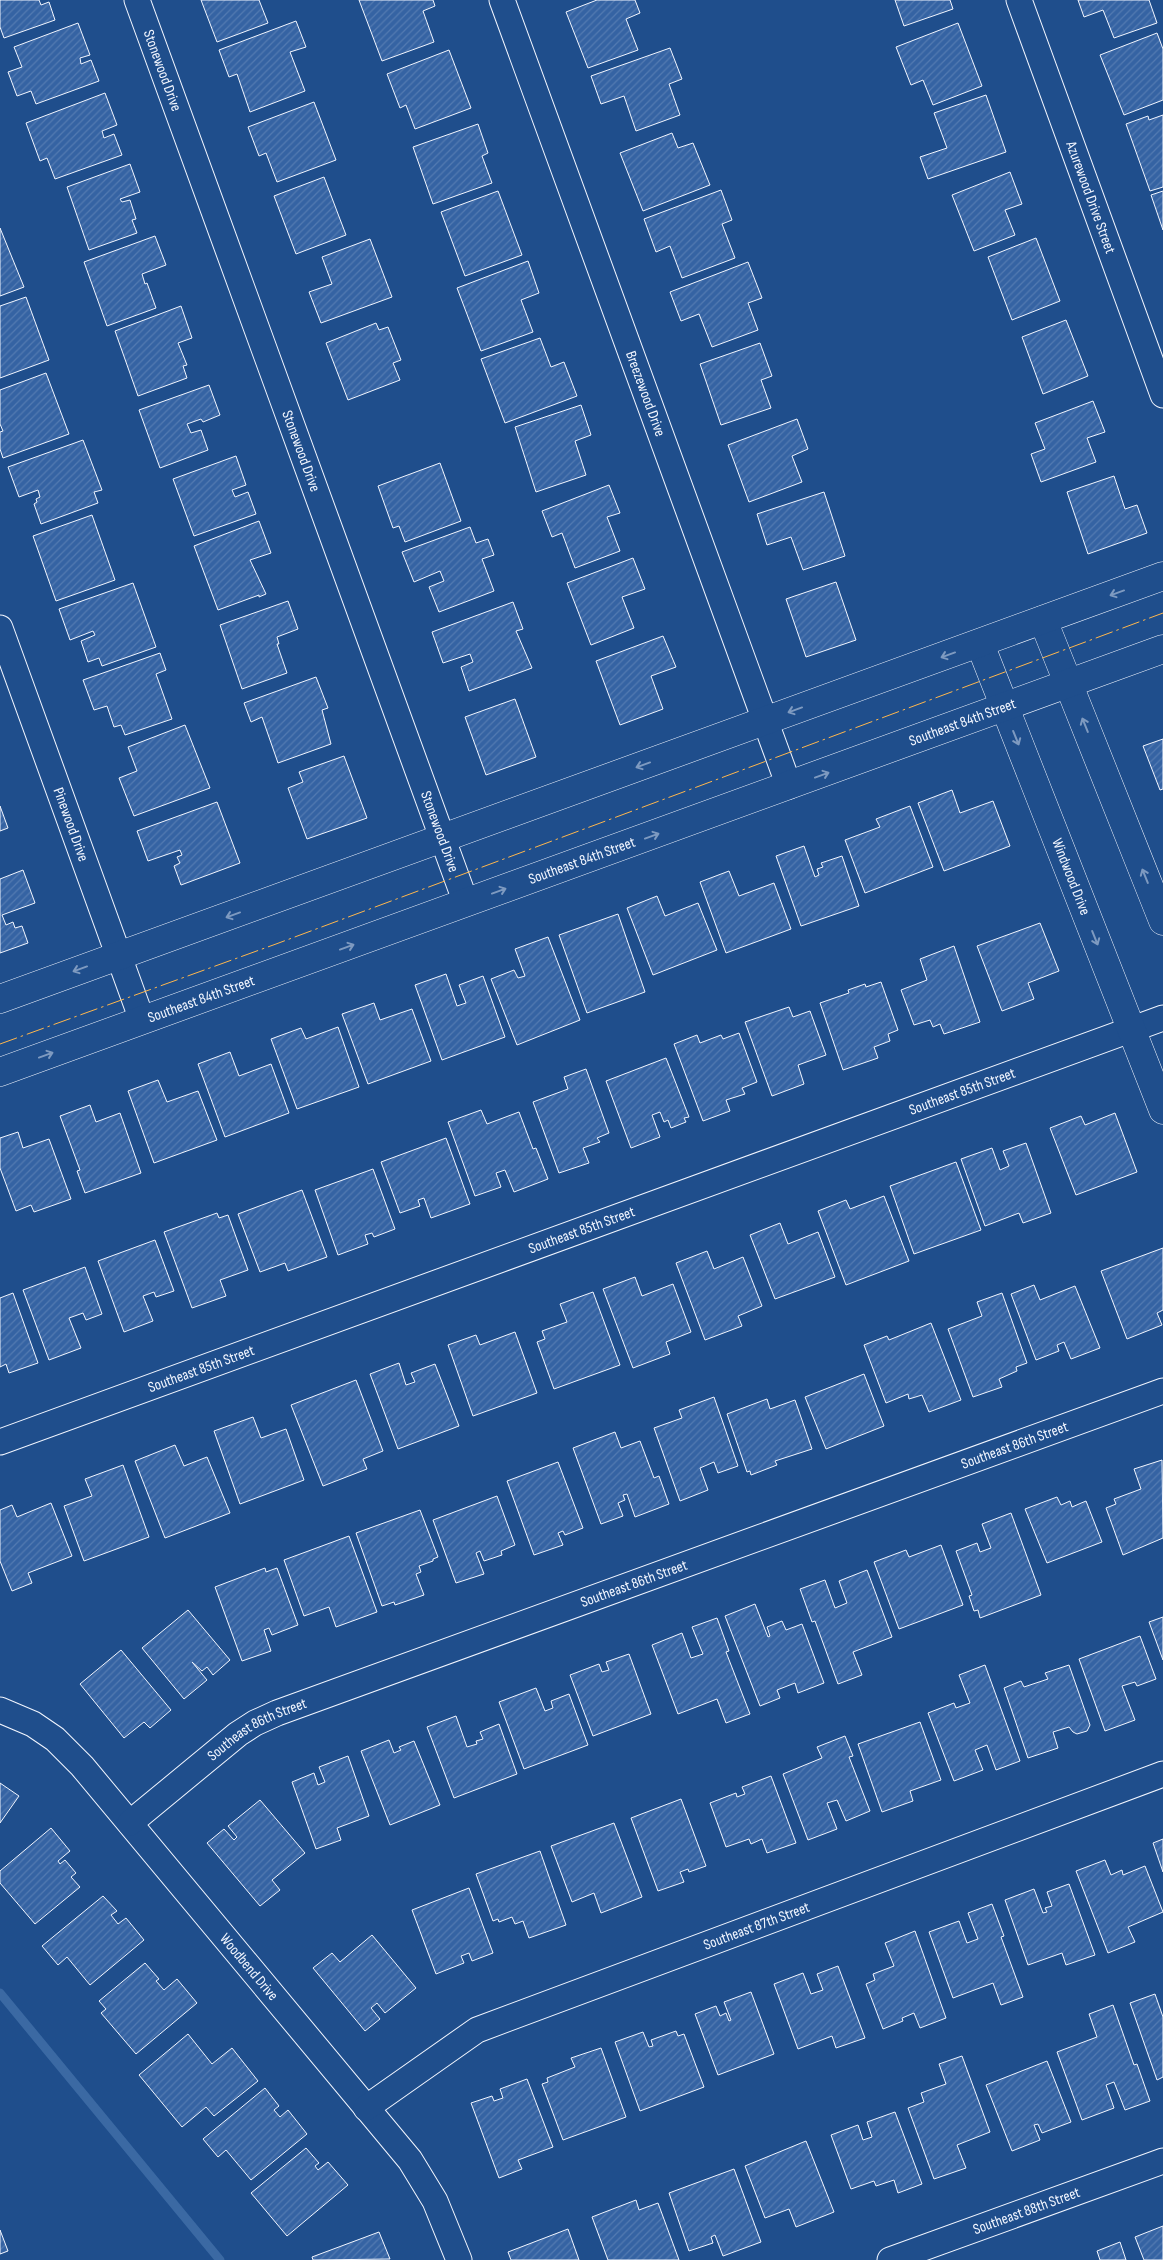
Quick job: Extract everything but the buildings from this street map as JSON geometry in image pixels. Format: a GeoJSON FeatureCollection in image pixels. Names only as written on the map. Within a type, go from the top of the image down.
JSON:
{"type":"FeatureCollection","features":[{"type":"Feature","properties":{"kind":"street","name":"Stonewood Drive"},"geometry":{"type":"LineString","coordinates":[[137,0],[466,903]]}},
{"type":"Feature","properties":{"kind":"street","name":"Breezewood Drive"},"geometry":{"type":"LineString","coordinates":[[502,0],[789,786]]}},
{"type":"Feature","properties":{"kind":"street","name":"Azurewood Drive Street"},"geometry":{"type":"LineString","coordinates":[[1020,0],[1163,395]]}},
{"type":"Feature","properties":{"kind":"street"},"geometry":{"type":"LineString","coordinates":[[0,999],[1163,576]]}},
{"type":"Feature","properties":{"kind":"street"},"geometry":{"type":"LineString","coordinates":[[1043,620],[1163,921]]}},
{"type":"Feature","properties":{"kind":"street","name":"Pinewood Drive"},"geometry":{"type":"LineString","coordinates":[[0,628],[142,1020]]}},
{"type":"Feature","properties":{"kind":"street","name":"Windwood Drive"},"geometry":{"type":"LineString","coordinates":[[980,644],[1163,1110]]}},
{"type":"Feature","properties":{"kind":"street","name":"Southeast 84th Street"},"geometry":{"type":"LineString","coordinates":[[0,1072],[1069,685],[1163,649]]}},
{"type":"Feature","properties":{"kind":"street","name":"Southeast 85th Street"},"geometry":{"type":"LineString","coordinates":[[0,1442],[1163,1018]]}},
{"type":"Feature","properties":{"kind":"street","name":"Southeast 86th Street"},"geometry":{"type":"LineString","coordinates":[[130,1823],[238,1734],[277,1712],[1163,1391]]}},
{"type":"Feature","properties":{"kind":"street","name":"Woodbend Drive"},"geometry":{"type":"LineString","coordinates":[[0,1710],[33,1724],[55,1739],[82,1766],[130,1823],[410,2160],[424,2181],[446,2226],[459,2260]]}},
{"type":"Feature","properties":{"kind":"street","name":"Southeast 87th Street"},"geometry":{"type":"LineString","coordinates":[[366,2108],[477,2030],[1163,1774]]}},
{"type":"Feature","properties":{"kind":"street","name":"Southeast 88th Street"},"geometry":{"type":"LineString","coordinates":[[890,2260],[1163,2160]]}},
{"type":"Feature","properties":{"kind":"waterway"},"geometry":{"type":"LineString","coordinates":[[0,1993],[220,2260]]}},
{"type":"Feature","properties":{"kind":"power"},"geometry":{"type":"LineString","coordinates":[[0,1044],[276,944],[1163,613]]}}]}
